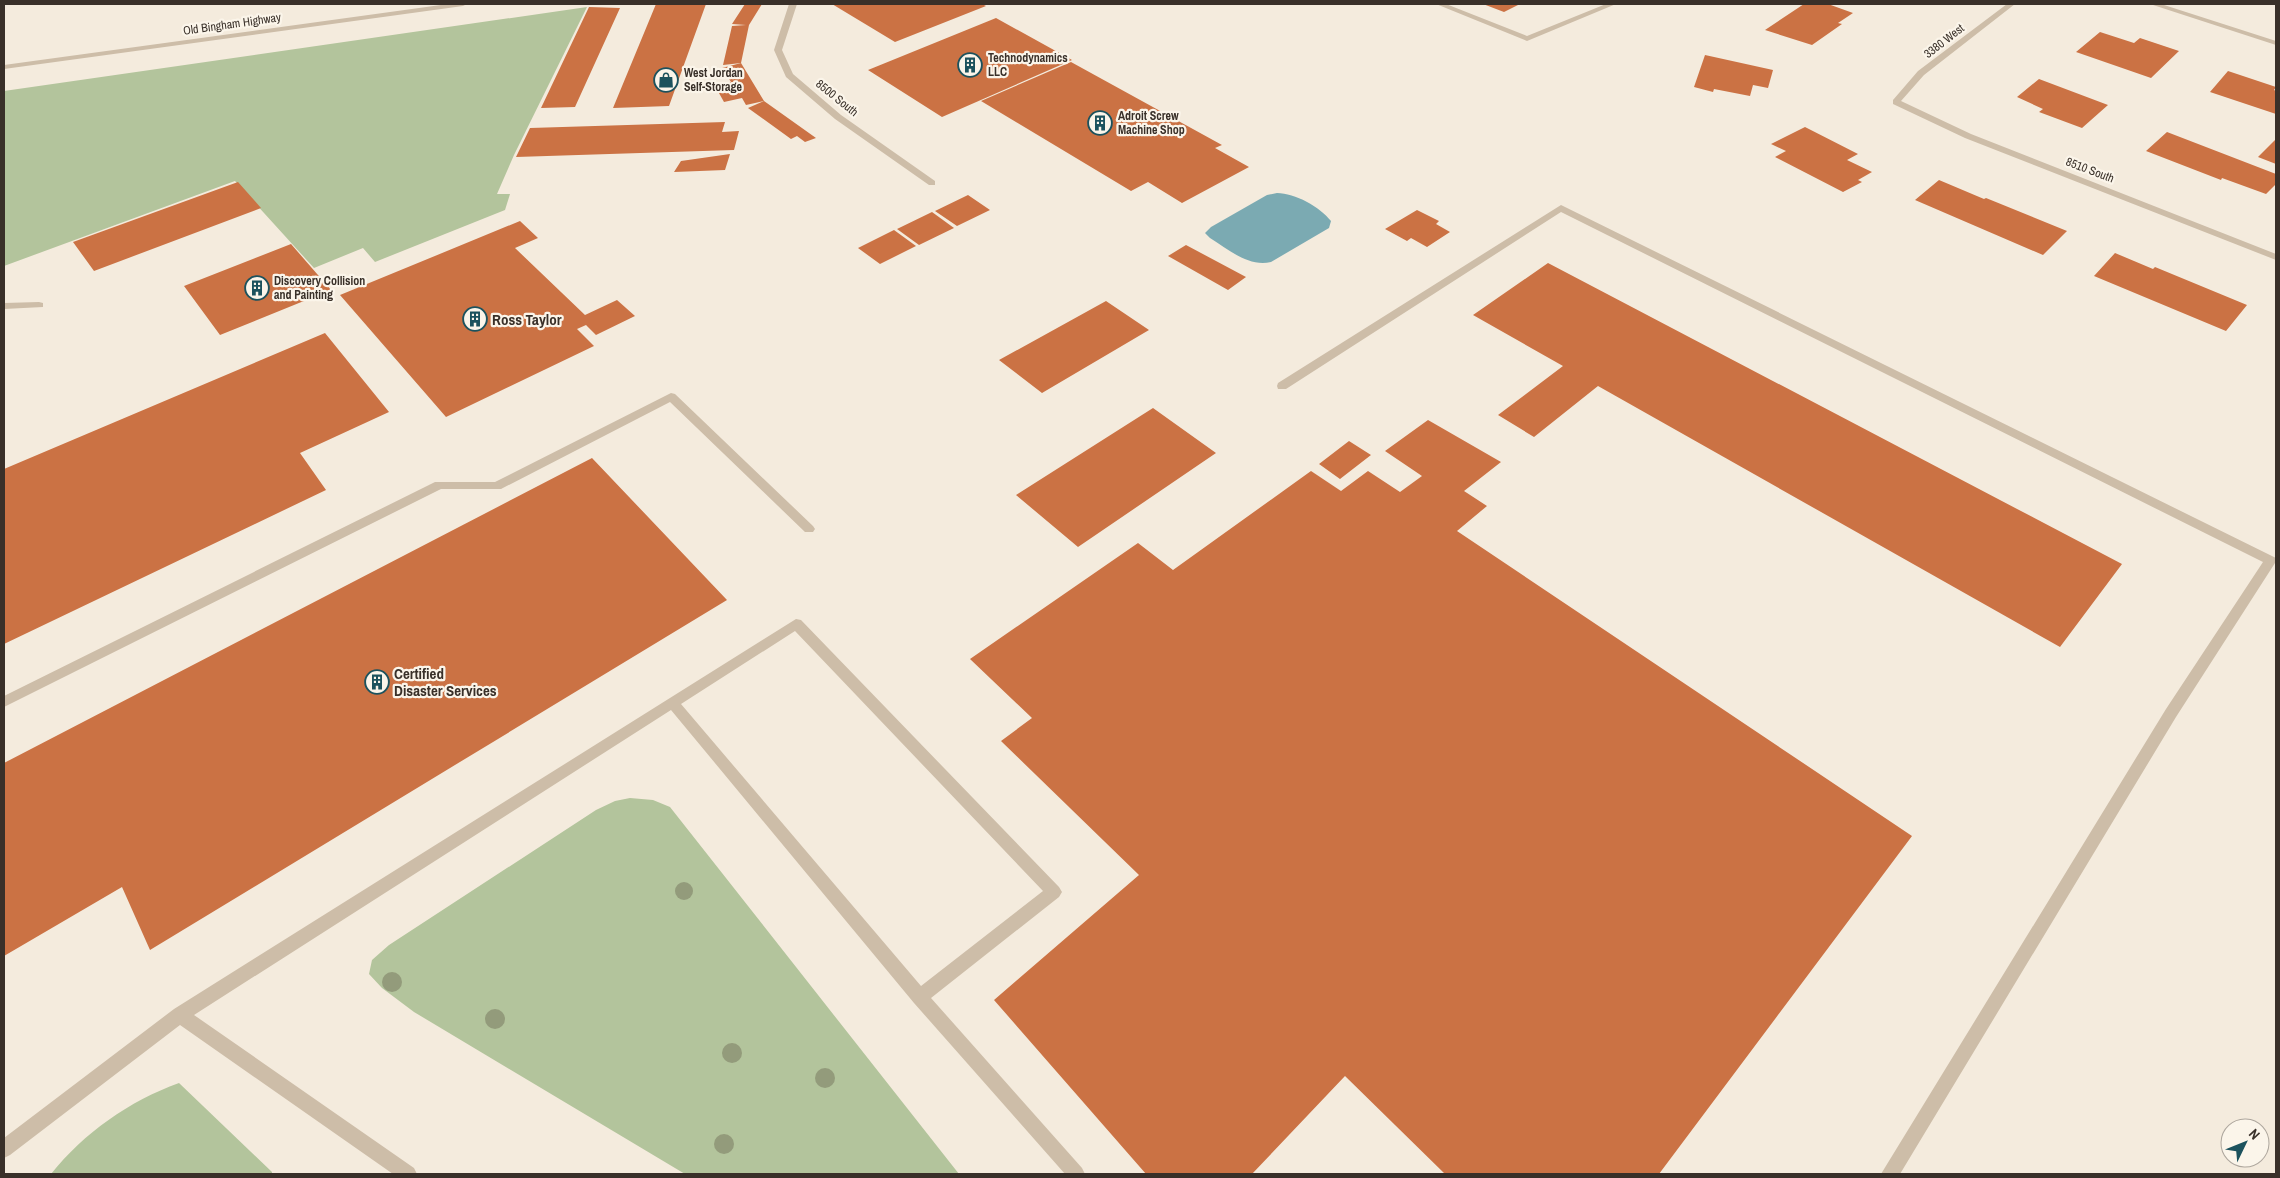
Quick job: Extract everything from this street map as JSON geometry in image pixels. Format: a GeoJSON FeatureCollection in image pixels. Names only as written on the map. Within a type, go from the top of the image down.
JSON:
{"type":"FeatureCollection","features":[{"type":"Feature","properties":{"kind":"street","name":"Old Bingham Highway"},"geometry":{"type":"LineString","coordinates":[[4,67],[436,6],[464,4]]}},
{"type":"Feature","properties":{"kind":"street","name":"8500 South"},"geometry":{"type":"LineString","coordinates":[[793,4],[778,50],[789,75],[838,117],[932,182]]}},
{"type":"Feature","properties":{"kind":"street"},"geometry":{"type":"LineString","coordinates":[[1440,4],[1527,39],[1612,4]]}},
{"type":"Feature","properties":{"kind":"street","name":"3380 West"},"geometry":{"type":"LineString","coordinates":[[1896,102],[1921,73],[2011,4]]}},
{"type":"Feature","properties":{"kind":"street"},"geometry":{"type":"LineString","coordinates":[[2154,4],[2276,43]]}},
{"type":"Feature","properties":{"kind":"street","name":"8510 South"},"geometry":{"type":"LineString","coordinates":[[1896,102],[1968,136],[2276,257]]}},
{"type":"Feature","properties":{"kind":"street"},"geometry":{"type":"LineString","coordinates":[[1282,386],[1562,208],[2272,560],[2171,713],[1890,1174]]}},
{"type":"Feature","properties":{"kind":"street"},"geometry":{"type":"LineString","coordinates":[[4,306],[39,305]]}},
{"type":"Feature","properties":{"kind":"street"},"geometry":{"type":"LineString","coordinates":[[4,702],[439,484],[497,486],[671,397],[809,529]]}},
{"type":"Feature","properties":{"kind":"street"},"geometry":{"type":"LineString","coordinates":[[4,1149],[180,1015],[796,624],[1054,892],[920,997]]}},
{"type":"Feature","properties":{"kind":"street"},"geometry":{"type":"LineString","coordinates":[[672,702],[920,997],[1076,1174]]}},
{"type":"Feature","properties":{"kind":"street"},"geometry":{"type":"LineString","coordinates":[[180,1015],[408,1174]]}},
{"type":"Feature","properties":{"kind":"green space"},"geometry":{"type":"Polygon","coordinates":[[[587,7],[514,155],[497,194],[510,194],[505,210],[375,262],[363,248],[314,268],[235,181],[4,266],[4,91],[587,7]]]}},
{"type":"Feature","properties":{"kind":"green space"},"geometry":{"type":"Polygon","coordinates":[[[630,798],[653,800],[670,807],[959,1174],[685,1174],[414,1012],[382,988],[369,974],[372,960],[389,945],[596,810],[615,801],[630,798]]]}},
{"type":"Feature","properties":{"kind":"green space"},"geometry":{"type":"Polygon","coordinates":[[[179,1083],[272,1174],[51,1174],[78,1145],[109,1120],[160,1090],[179,1083]]]}},
{"type":"Feature","properties":{"kind":"water"},"geometry":{"type":"Polygon","coordinates":[[[1277,193],[1291,195],[1314,206],[1331,221],[1329,228],[1271,262],[1263,263],[1247,260],[1239,256],[1205,233],[1211,227],[1267,195],[1277,193]]]}},
{"type":"Feature","properties":{"kind":"building"},"geometry":{"type":"Polygon","coordinates":[[[656,4],[706,4],[669,106],[613,108],[656,4]]]}},
{"type":"Feature","properties":{"kind":"building"},"geometry":{"type":"Polygon","coordinates":[[[745,4],[762,4],[749,25],[741,63],[723,65],[732,26],[746,25],[732,24],[745,4]]]}},
{"type":"Feature","properties":{"kind":"building"},"geometry":{"type":"Polygon","coordinates":[[[832,4],[982,4],[986,6],[895,42],[832,4]]]}},
{"type":"Feature","properties":{"kind":"building"},"geometry":{"type":"Polygon","coordinates":[[[1483,4],[1520,4],[1504,12],[1483,4]]]}},
{"type":"Feature","properties":{"kind":"building"},"geometry":{"type":"Polygon","coordinates":[[[1804,4],[1828,4],[1853,13],[1838,23],[1842,24],[1812,45],[1765,30],[1804,4]]]}},
{"type":"Feature","properties":{"kind":"building"},"geometry":{"type":"Polygon","coordinates":[[[589,7],[620,8],[575,107],[541,108],[589,7]]]}},
{"type":"Feature","properties":{"kind":"building","name":"Technodynamics LLC"},"geometry":{"type":"Polygon","coordinates":[[[996,18],[1072,60],[942,117],[868,70],[996,18]]]}},
{"type":"Feature","properties":{"kind":"building"},"geometry":{"type":"Polygon","coordinates":[[[2100,32],[2134,43],[2140,38],[2179,51],[2151,78],[2076,52],[2100,32]]]}},
{"type":"Feature","properties":{"kind":"building"},"geometry":{"type":"Polygon","coordinates":[[[1705,55],[1773,70],[1768,88],[1753,85],[1750,96],[1714,89],[1713,92],[1694,87],[1705,55]]]}},
{"type":"Feature","properties":{"kind":"building","name":"Adroit Screw Machine Shop"},"geometry":{"type":"Polygon","coordinates":[[[1071,62],[1222,145],[1215,148],[1249,167],[1182,203],[1148,182],[1131,191],[981,101],[1071,62]]]}},
{"type":"Feature","properties":{"kind":"building"},"geometry":{"type":"Polygon","coordinates":[[[741,63],[764,101],[746,105],[742,98],[724,102],[715,86],[731,82],[722,68],[741,63]]]}},
{"type":"Feature","properties":{"kind":"building"},"geometry":{"type":"Polygon","coordinates":[[[2228,71],[2276,87],[2274,90],[2276,91],[2276,114],[2210,92],[2228,71]]]}},
{"type":"Feature","properties":{"kind":"building"},"geometry":{"type":"Polygon","coordinates":[[[2039,79],[2108,105],[2082,128],[2039,112],[2043,109],[2017,97],[2039,79]]]}},
{"type":"Feature","properties":{"kind":"building"},"geometry":{"type":"Polygon","coordinates":[[[764,101],[816,138],[805,142],[797,136],[791,139],[748,108],[764,101]]]}},
{"type":"Feature","properties":{"kind":"building"},"geometry":{"type":"Polygon","coordinates":[[[725,122],[722,132],[739,131],[734,150],[516,157],[530,128],[725,122]]]}},
{"type":"Feature","properties":{"kind":"building"},"geometry":{"type":"Polygon","coordinates":[[[1805,127],[1858,154],[1847,160],[1872,172],[1858,180],[1862,182],[1843,192],[1775,157],[1786,151],[1771,144],[1805,127]]]}},
{"type":"Feature","properties":{"kind":"building"},"geometry":{"type":"Polygon","coordinates":[[[2167,132],[2276,174],[2276,184],[2266,194],[2222,178],[2221,180],[2146,151],[2167,132]]]}},
{"type":"Feature","properties":{"kind":"building"},"geometry":{"type":"Polygon","coordinates":[[[2275,140],[2276,164],[2258,157],[2275,140]]]}},
{"type":"Feature","properties":{"kind":"building"},"geometry":{"type":"Polygon","coordinates":[[[730,154],[725,170],[674,172],[681,161],[730,154]]]}},
{"type":"Feature","properties":{"kind":"building"},"geometry":{"type":"Polygon","coordinates":[[[1939,180],[2067,231],[2043,255],[1915,200],[1939,180]]]}},
{"type":"Feature","properties":{"kind":"building"},"geometry":{"type":"Polygon","coordinates":[[[238,182],[261,208],[94,271],[73,242],[238,182]]]}},
{"type":"Feature","properties":{"kind":"building"},"geometry":{"type":"Polygon","coordinates":[[[968,195],[990,210],[957,226],[935,211],[968,195]]]}},
{"type":"Feature","properties":{"kind":"building"},"geometry":{"type":"Polygon","coordinates":[[[1417,210],[1439,221],[1436,224],[1450,232],[1427,247],[1411,238],[1407,241],[1385,229],[1417,210]]]}},
{"type":"Feature","properties":{"kind":"building"},"geometry":{"type":"Polygon","coordinates":[[[932,212],[954,228],[919,245],[897,229],[932,212]]]}},
{"type":"Feature","properties":{"kind":"building","name":"Ross Taylor"},"geometry":{"type":"Polygon","coordinates":[[[520,221],[538,238],[515,248],[585,315],[617,300],[635,316],[596,335],[586,325],[577,329],[594,346],[446,417],[340,295],[520,221]]]}},
{"type":"Feature","properties":{"kind":"building"},"geometry":{"type":"Polygon","coordinates":[[[894,230],[916,246],[880,264],[858,248],[894,230]]]}},
{"type":"Feature","properties":{"kind":"building","name":"Discovery Collision and Painting"},"geometry":{"type":"Polygon","coordinates":[[[291,244],[331,290],[220,335],[184,286],[291,244]]]}},
{"type":"Feature","properties":{"kind":"building"},"geometry":{"type":"Polygon","coordinates":[[[1186,245],[1246,277],[1228,290],[1168,256],[1186,245]]]}},
{"type":"Feature","properties":{"kind":"building"},"geometry":{"type":"Polygon","coordinates":[[[2115,253],[2153,269],[2155,267],[2247,305],[2226,331],[2094,276],[2115,253]]]}},
{"type":"Feature","properties":{"kind":"building"},"geometry":{"type":"Polygon","coordinates":[[[1548,263],[2122,564],[2060,647],[1598,386],[1534,437],[1498,415],[1563,366],[1473,315],[1548,263]]]}},
{"type":"Feature","properties":{"kind":"building"},"geometry":{"type":"Polygon","coordinates":[[[1106,301],[1149,330],[1042,393],[999,360],[1106,301]]]}},
{"type":"Feature","properties":{"kind":"building"},"geometry":{"type":"Polygon","coordinates":[[[325,333],[389,412],[300,453],[326,490],[4,644],[4,469],[325,333]]]}},
{"type":"Feature","properties":{"kind":"building"},"geometry":{"type":"Polygon","coordinates":[[[1153,408],[1216,453],[1078,547],[1016,495],[1153,408]]]}},
{"type":"Feature","properties":{"kind":"building"},"geometry":{"type":"Polygon","coordinates":[[[1428,420],[1501,462],[1464,491],[1487,506],[1457,531],[1912,836],[1659,1174],[1445,1174],[1345,1076],[1252,1174],[1146,1174],[994,1000],[1139,875],[1001,741],[1032,718],[970,659],[1138,543],[1173,570],[1311,471],[1341,491],[1368,471],[1400,492],[1422,476],[1385,451],[1428,420]]]}},
{"type":"Feature","properties":{"kind":"building"},"geometry":{"type":"Polygon","coordinates":[[[1349,441],[1371,455],[1340,479],[1319,464],[1349,441]]]}},
{"type":"Feature","properties":{"kind":"building","name":"Certified Disaster Services"},"geometry":{"type":"Polygon","coordinates":[[[592,458],[727,600],[150,950],[122,887],[4,956],[4,763],[592,458]]]}},
{"type":"Feature","properties":{"kind":"place","name":"Technodynamics LLC"},"geometry":{"type":"Point","coordinates":[970,65]}},
{"type":"Feature","properties":{"kind":"place","name":"West Jordan Self-Storage"},"geometry":{"type":"Point","coordinates":[666,80]}},
{"type":"Feature","properties":{"kind":"place","name":"Adroit Screw Machine Shop"},"geometry":{"type":"Point","coordinates":[1100,123]}},
{"type":"Feature","properties":{"kind":"place","name":"Discovery Collision and Painting"},"geometry":{"type":"Point","coordinates":[257,288]}},
{"type":"Feature","properties":{"kind":"place","name":"Ross Taylor"},"geometry":{"type":"Point","coordinates":[475,319]}},
{"type":"Feature","properties":{"kind":"place","name":"Certified Disaster Services"},"geometry":{"type":"Point","coordinates":[377,682]}}]}
